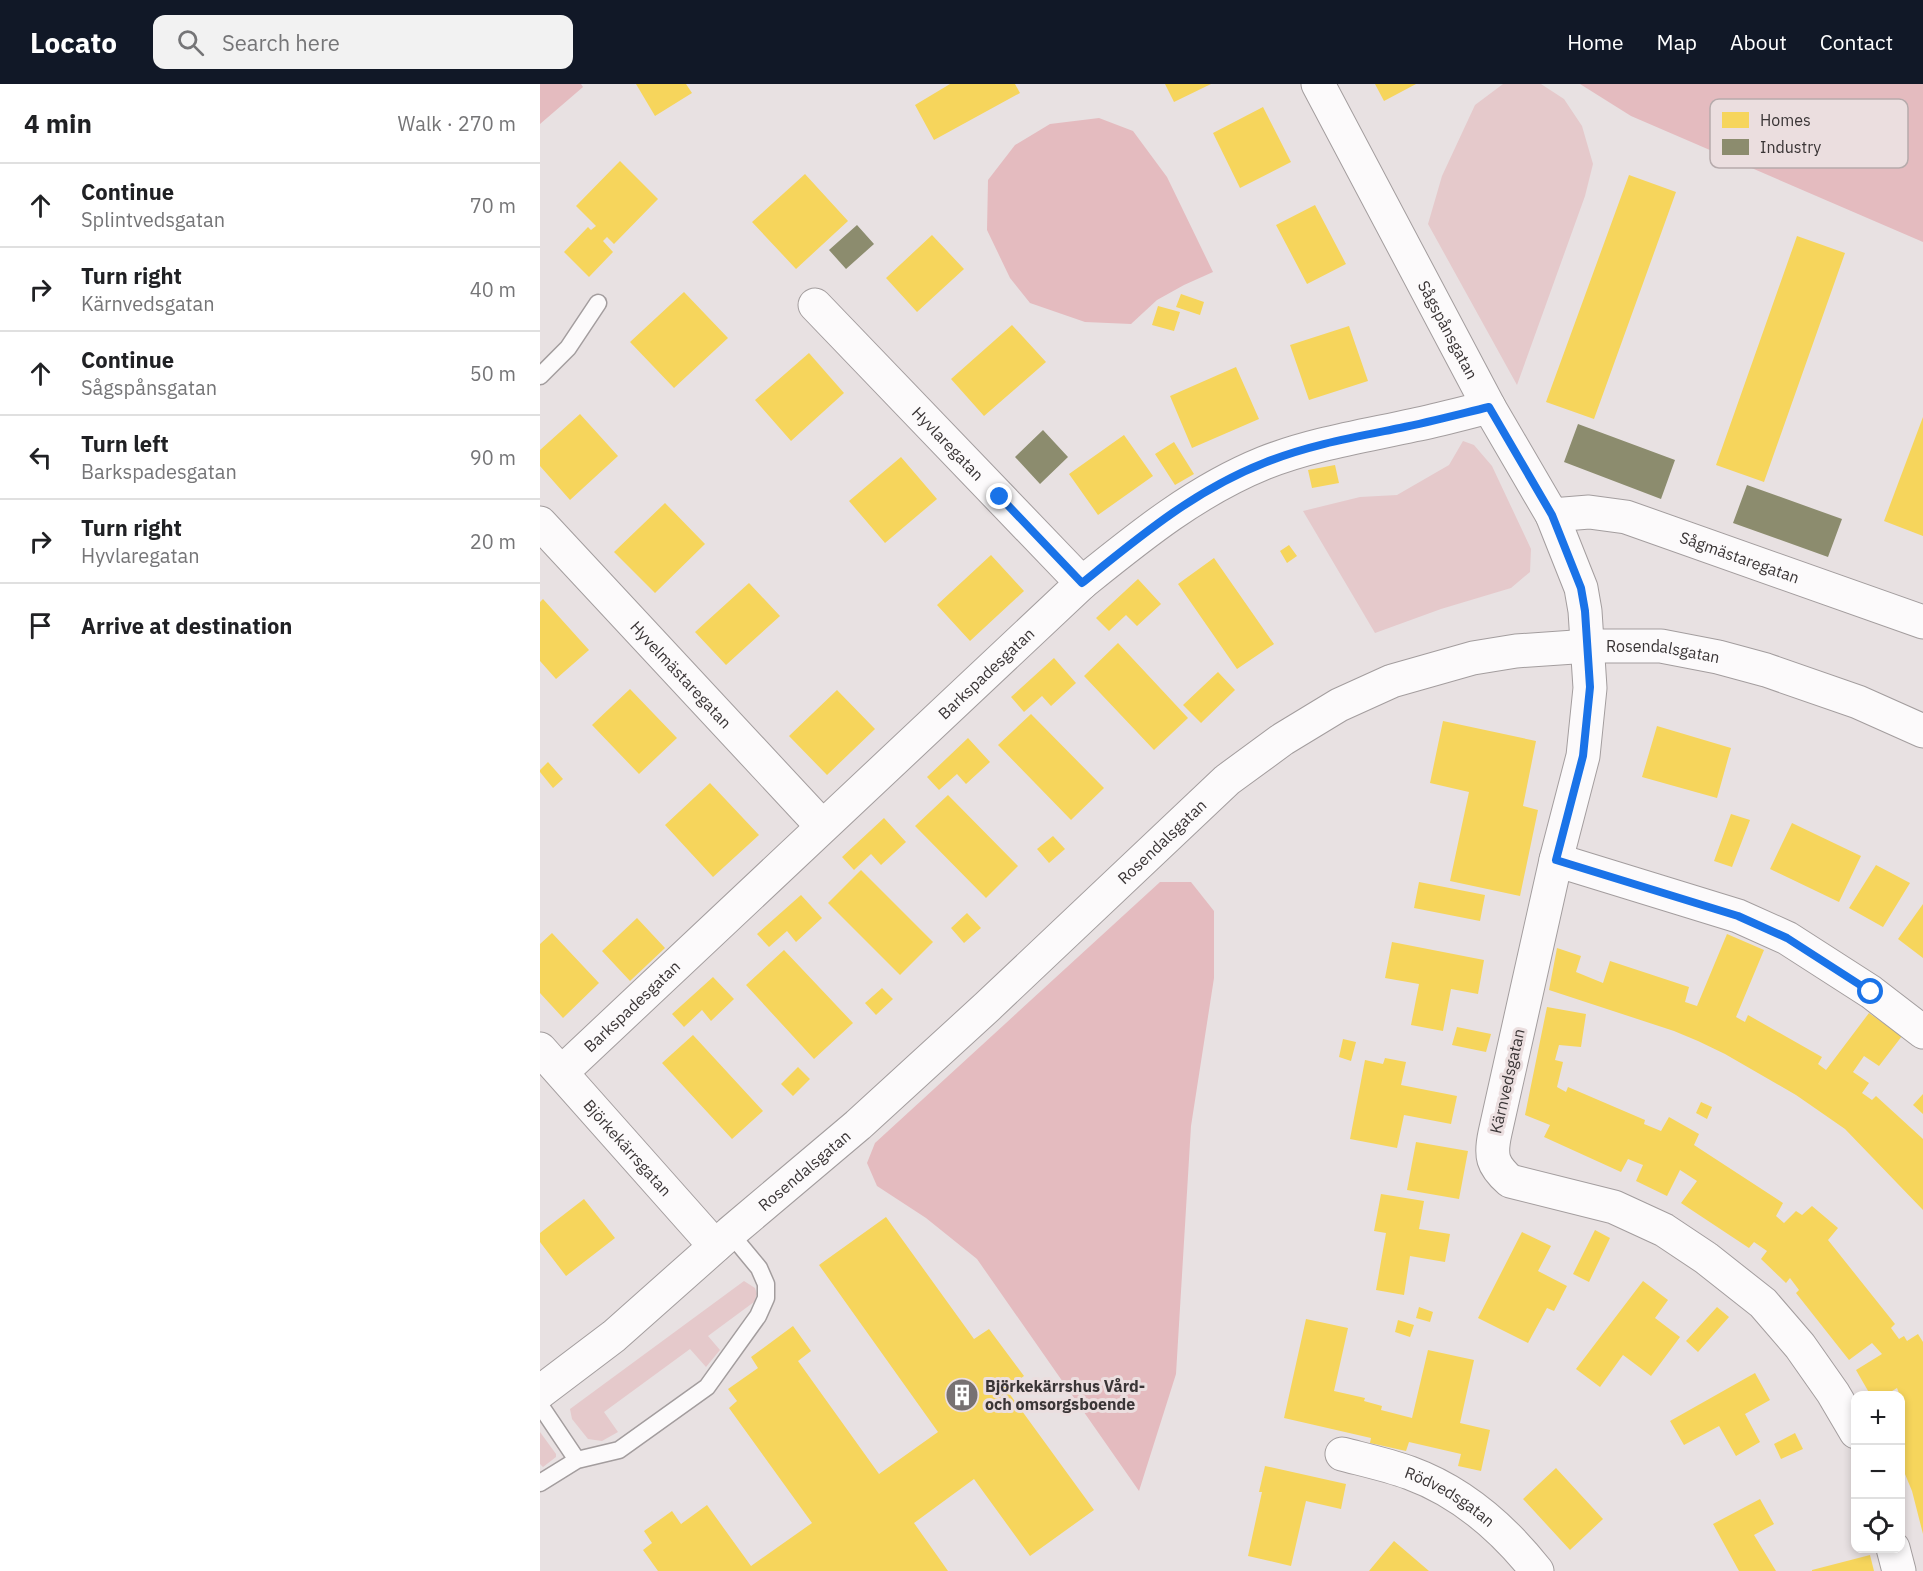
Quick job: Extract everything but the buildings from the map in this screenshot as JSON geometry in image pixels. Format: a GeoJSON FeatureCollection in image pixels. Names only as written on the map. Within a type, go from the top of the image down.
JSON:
{"type":"FeatureCollection","features":[{"type":"Feature","properties":{"kind":"street","name":"Sågspånsgatan"},"geometry":{"type":"LineString","coordinates":[[1318,84],[1489,407],[1552,515],[1581,588],[1588,646]]}},
{"type":"Feature","properties":{"kind":"street","name":"Hyvlaregatan"},"geometry":{"type":"LineString","coordinates":[[815,305],[1082,583]]}},
{"type":"Feature","properties":{"kind":"street","name":"Barkspadesgatan"},"geometry":{"type":"LineString","coordinates":[[551,1060],[822,826],[1082,583],[1147,530],[1191,500],[1226,480],[1264,463],[1307,449],[1489,407]]}},
{"type":"Feature","properties":{"kind":"street","name":"Sågmästaregatan"},"geometry":{"type":"LineString","coordinates":[[1552,515],[1589,512],[1626,517],[1923,622]]}},
{"type":"Feature","properties":{"kind":"street","name":"Hyvelmästaregatan"},"geometry":{"type":"LineString","coordinates":[[540,523],[822,826]]}},
{"type":"Feature","properties":{"kind":"street","name":"Rosendalsgatan"},"geometry":{"type":"LineString","coordinates":[[540,1392],[614,1336],[722,1239],[858,1125],[1227,780],[1283,739],[1339,705],[1392,681],[1473,658],[1516,651],[1588,646],[1661,646],[1718,657],[1816,687],[1868,706],[1923,731]]}},
{"type":"Feature","properties":{"kind":"street","name":"Kärnvedsgatan"},"geometry":{"type":"LineString","coordinates":[[1588,646],[1590,687],[1583,756],[1556,860],[1491,1150],[1497,1169],[1510,1181],[1614,1207],[1664,1230],[1706,1258],[1763,1303],[1800,1346],[1851,1424]]}},
{"type":"Feature","properties":{"kind":"street"},"geometry":{"type":"LineString","coordinates":[[1556,860],[1738,916],[1787,938],[1871,992],[1923,1032]]}},
{"type":"Feature","properties":{"kind":"street","name":"Björkekärrsgatan"},"geometry":{"type":"LineString","coordinates":[[551,1060],[722,1239]]}},
{"type":"Feature","properties":{"kind":"street","name":"Rödvedsgatan"},"geometry":{"type":"LineString","coordinates":[[1342,1454],[1410,1473],[1446,1489],[1494,1524],[1516,1545],[1537,1571]]}},
{"type":"Feature","properties":{"kind":"street"},"geometry":{"type":"LineString","coordinates":[[1894,1553],[1899,1571]]}},
{"type":"Feature","properties":{"kind":"lane"},"geometry":{"type":"LineString","coordinates":[[540,376],[568,348],[598,303]]}},
{"type":"Feature","properties":{"kind":"lane"},"geometry":{"type":"LineString","coordinates":[[540,1483],[577,1460],[619,1450],[707,1387],[758,1316],[766,1298],[766,1284],[759,1268],[722,1239]]}},
{"type":"Feature","properties":{"kind":"lane"},"geometry":{"type":"LineString","coordinates":[[540,1405],[577,1460]]}},
{"type":"Feature","properties":{"kind":"shaded area"},"geometry":{"type":"Polygon","coordinates":[[[540,84],[581,84],[583,87],[540,124],[540,84]]]}},
{"type":"Feature","properties":{"kind":"shaded area"},"geometry":{"type":"Polygon","coordinates":[[[1503,84],[1541,84],[1564,99],[1582,126],[1593,164],[1585,196],[1517,385],[1428,224],[1442,176],[1475,105],[1503,84]]]}},
{"type":"Feature","properties":{"kind":"shaded area"},"geometry":{"type":"Polygon","coordinates":[[[1580,84],[1923,84],[1923,242],[1752,168],[1908,168],[1908,99],[1710,99],[1710,150],[1631,116],[1580,84]]]}},
{"type":"Feature","properties":{"kind":"shaded area"},"geometry":{"type":"Polygon","coordinates":[[[1099,118],[1133,131],[1167,177],[1213,272],[1157,300],[1131,324],[1085,322],[1030,303],[1010,278],[987,230],[988,180],[1015,145],[1050,124],[1099,118]]]}},
{"type":"Feature","properties":{"kind":"shaded area"},"geometry":{"type":"Polygon","coordinates":[[[1463,441],[1474,445],[1492,466],[1531,549],[1530,572],[1511,588],[1441,609],[1375,633],[1303,511],[1360,497],[1397,495],[1449,465],[1463,441]]]}},
{"type":"Feature","properties":{"kind":"shaded area"},"geometry":{"type":"Polygon","coordinates":[[[1160,882],[1191,882],[1214,911],[1214,978],[1191,1126],[1176,1374],[1139,1491],[977,1259],[926,1218],[877,1186],[867,1163],[875,1143],[1160,882]]]}},
{"type":"Feature","properties":{"kind":"shaded area"},"geometry":{"type":"Polygon","coordinates":[[[744,1281],[755,1288],[757,1294],[754,1302],[708,1336],[720,1350],[706,1367],[690,1349],[604,1412],[618,1432],[602,1441],[588,1439],[572,1419],[570,1409],[744,1281]]]}},
{"type":"Feature","properties":{"kind":"shaded area"},"geometry":{"type":"Polygon","coordinates":[[[540,1432],[556,1454],[556,1457],[543,1467],[540,1464],[540,1432]]]}},
{"type":"Feature","properties":{"kind":"place","name":"Björkekärrshus Vård- och omsorgsboende"},"geometry":{"type":"Point","coordinates":[962,1395]}},
{"type":"Feature","properties":{"kind":"route"},"geometry":{"type":"LineString","coordinates":[[1000,497],[1082,583],[1147,530],[1191,500],[1226,480],[1264,463],[1307,449],[1489,407],[1552,515],[1581,588],[1585,611],[1590,687],[1583,756],[1556,860],[1738,916],[1787,938],[1871,992]]}}]}
